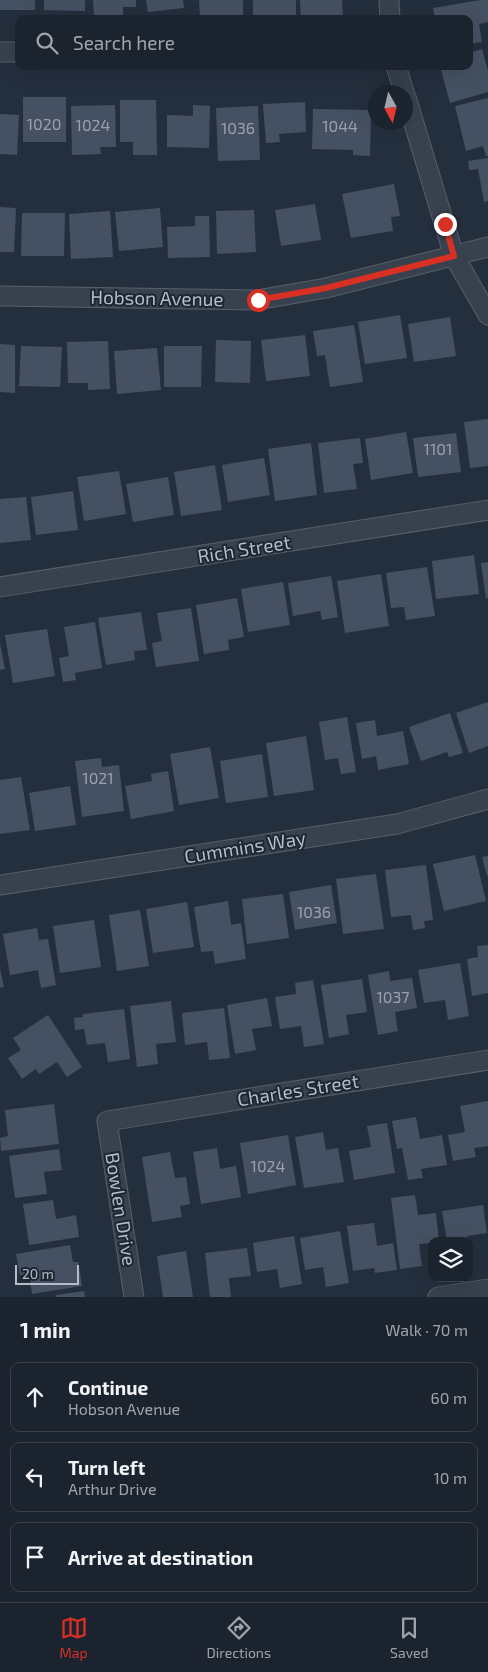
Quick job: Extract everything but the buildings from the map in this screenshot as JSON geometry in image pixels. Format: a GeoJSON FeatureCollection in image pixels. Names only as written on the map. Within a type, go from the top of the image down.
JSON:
{"type":"FeatureCollection","features":[{"type":"Feature","properties":{"kind":"street"},"geometry":{"type":"LineString","coordinates":[[389,0],[390,15]]}},
{"type":"Feature","properties":{"kind":"street"},"geometry":{"type":"LineString","coordinates":[[0,52],[15,52]]}},
{"type":"Feature","properties":{"kind":"street"},"geometry":{"type":"LineString","coordinates":[[397,70],[402,85]]}},
{"type":"Feature","properties":{"kind":"street"},"geometry":{"type":"LineString","coordinates":[[413,120],[454,256],[488,315]]}},
{"type":"Feature","properties":{"kind":"street","name":"Hobson Avenue"},"geometry":{"type":"LineString","coordinates":[[0,296],[258,300],[326,288],[488,247]]}},
{"type":"Feature","properties":{"kind":"street","name":"Rich Street"},"geometry":{"type":"LineString","coordinates":[[0,587],[488,510]]}},
{"type":"Feature","properties":{"kind":"street","name":"Cummins Way"},"geometry":{"type":"LineString","coordinates":[[0,885],[397,824],[488,799]]}},
{"type":"Feature","properties":{"kind":"street","name":"Charles Street"},"geometry":{"type":"LineString","coordinates":[[107,1121],[488,1060]]}},
{"type":"Feature","properties":{"kind":"street","name":"Bowlen Drive"},"geometry":{"type":"LineString","coordinates":[[107,1121],[134,1297]]}},
{"type":"Feature","properties":{"kind":"street"},"geometry":{"type":"LineString","coordinates":[[438,1297],[488,1289]]}},
{"type":"Feature","properties":{"kind":"route"},"geometry":{"type":"LineString","coordinates":[[258,300],[326,288],[454,256],[445,224]]}}]}
